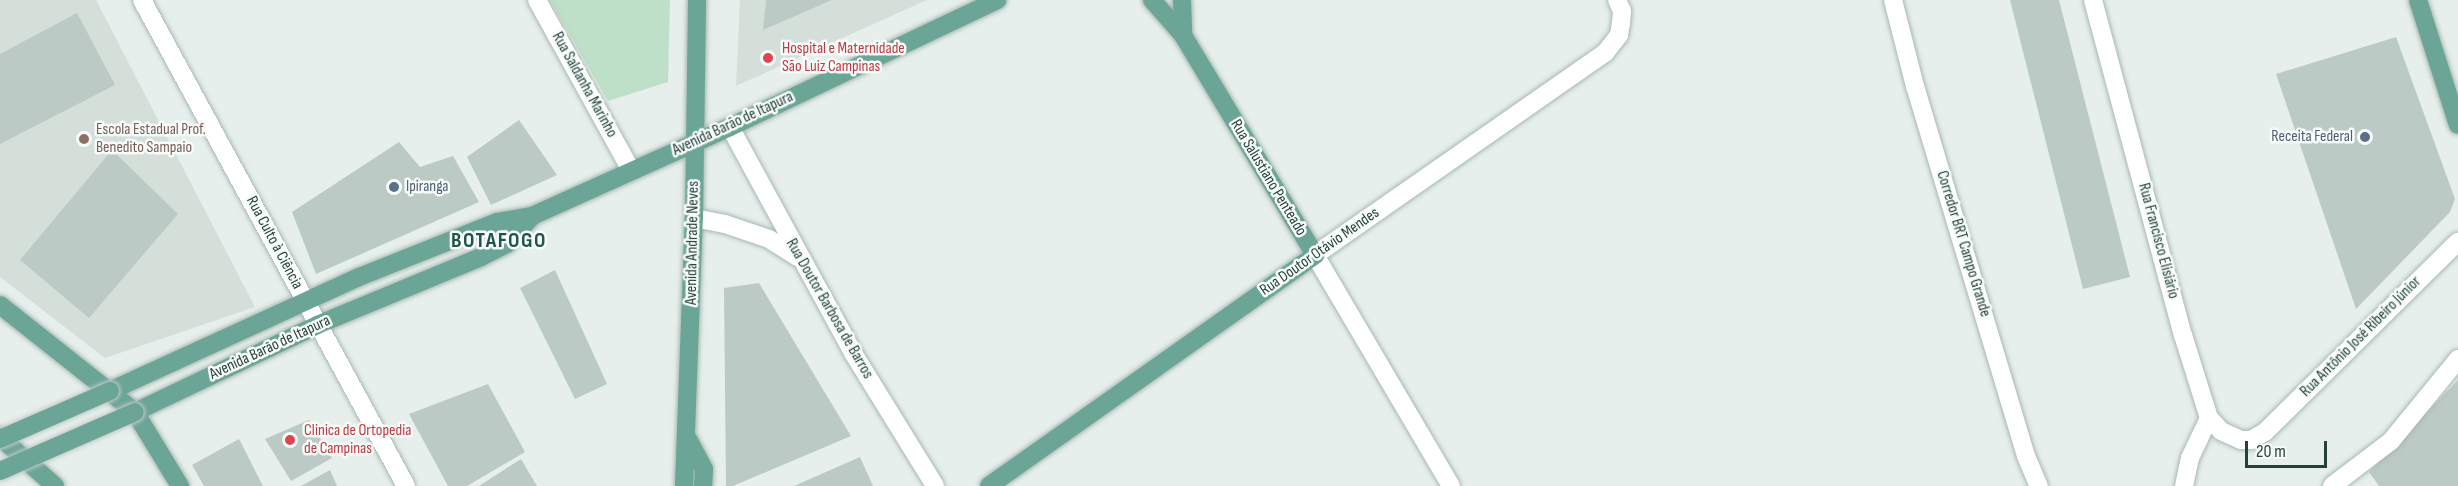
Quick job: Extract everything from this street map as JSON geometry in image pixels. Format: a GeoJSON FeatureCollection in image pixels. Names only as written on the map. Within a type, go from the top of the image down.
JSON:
{"type":"FeatureCollection","features":[{"type":"Feature","properties":{"kind":"main road","name":"Avenida Andrade Neves"},"geometry":{"type":"LineString","coordinates":[[684,486],[694,218],[697,0]]}},
{"type":"Feature","properties":{"kind":"main road","name":"Avenida Barão de Itapura"},"geometry":{"type":"LineString","coordinates":[[0,438],[110,391],[305,302],[487,225],[532,216],[730,127],[997,0]]}},
{"type":"Feature","properties":{"kind":"main road","name":"Rua Salustiano Penteado"},"geometry":{"type":"LineString","coordinates":[[1152,0],[1183,35],[1315,255]]}},
{"type":"Feature","properties":{"kind":"main road"},"geometry":{"type":"LineString","coordinates":[[1182,0],[1183,35]]}},
{"type":"Feature","properties":{"kind":"main road"},"geometry":{"type":"LineString","coordinates":[[2418,0],[2458,125]]}},
{"type":"Feature","properties":{"kind":"main road","name":"Avenida Barão de Itapura"},"geometry":{"type":"LineString","coordinates":[[0,471],[135,412],[316,325],[508,243],[532,216]]}},
{"type":"Feature","properties":{"kind":"main road","name":"Rua Doutor Otávio Mendes"},"geometry":{"type":"LineString","coordinates":[[989,486],[1315,255]]}},
{"type":"Feature","properties":{"kind":"main road"},"geometry":{"type":"LineString","coordinates":[[0,305],[135,412],[180,486]]}},
{"type":"Feature","properties":{"kind":"main road"},"geometry":{"type":"LineString","coordinates":[[687,437],[704,469],[703,486]]}},
{"type":"Feature","properties":{"kind":"main road"},"geometry":{"type":"LineString","coordinates":[[0,438],[55,486]]}},
{"type":"Feature","properties":{"kind":"street","name":"Rua Culto à Ciência"},"geometry":{"type":"LineString","coordinates":[[142,0],[316,325],[406,486]]}},
{"type":"Feature","properties":{"kind":"street","name":"Rua Saldanha Marinho"},"geometry":{"type":"LineString","coordinates":[[537,0],[631,170]]}},
{"type":"Feature","properties":{"kind":"street","name":"Rua Doutor Otávio Mendes"},"geometry":{"type":"LineString","coordinates":[[1315,255],[1605,53],[1620,29],[1622,10],[1617,0]]}},
{"type":"Feature","properties":{"kind":"street","name":"Corredor BRT Campo Grande"},"geometry":{"type":"LineString","coordinates":[[1893,0],[1915,86],[2026,456],[2039,486]]}},
{"type":"Feature","properties":{"kind":"street","name":"Rua Francisco Elisiário"},"geometry":{"type":"LineString","coordinates":[[2093,0],[2183,335],[2210,418]]}},
{"type":"Feature","properties":{"kind":"street","name":"Rua Doutor Barbosa de Barros"},"geometry":{"type":"LineString","coordinates":[[730,127],[799,258],[853,353],[935,486]]}},
{"type":"Feature","properties":{"kind":"street"},"geometry":{"type":"LineString","coordinates":[[694,218],[725,224],[769,239],[799,258]]}},
{"type":"Feature","properties":{"kind":"street","name":"Rua Antônio José Ribeiro Júnior"},"geometry":{"type":"LineString","coordinates":[[2210,418],[2221,431],[2241,440],[2251,440],[2265,432],[2458,242]]}},
{"type":"Feature","properties":{"kind":"street","name":"Rua Salustiano Penteado"},"geometry":{"type":"LineString","coordinates":[[1315,255],[1451,486]]}},
{"type":"Feature","properties":{"kind":"street"},"geometry":{"type":"LineString","coordinates":[[2340,484],[2391,441],[2458,359]]}},
{"type":"Feature","properties":{"kind":"street"},"geometry":{"type":"LineString","coordinates":[[2184,486],[2190,458],[2210,418]]}},
{"type":"Feature","properties":{"kind":"shaded area","name":"Escola Estadual Prof. Benedito Sampaio"},"geometry":{"type":"Polygon","coordinates":[[[0,0],[96,0],[255,307],[105,358],[0,277],[0,0]]]}},
{"type":"Feature","properties":{"kind":"shaded area","name":"Hospital e Maternidade São Luiz Campinas"},"geometry":{"type":"Polygon","coordinates":[[[740,0],[766,0],[764,29],[832,0],[927,0],[736,86],[740,0]]]}},
{"type":"Feature","properties":{"kind":"green space"},"geometry":{"type":"Polygon","coordinates":[[[550,0],[670,0],[668,82],[608,101],[550,0]]]}},
{"type":"Feature","properties":{"kind":"building"},"geometry":{"type":"Polygon","coordinates":[[[766,0],[832,0],[763,30],[766,0]]]}},
{"type":"Feature","properties":{"kind":"building"},"geometry":{"type":"Polygon","coordinates":[[[2010,0],[2059,0],[2130,277],[2083,289],[2010,0]]]}},
{"type":"Feature","properties":{"kind":"building"},"geometry":{"type":"Polygon","coordinates":[[[77,13],[115,85],[0,144],[0,54],[77,13]]]}},
{"type":"Feature","properties":{"kind":"building","name":"Receita Federal"},"geometry":{"type":"Polygon","coordinates":[[[2396,37],[2455,199],[2450,212],[2356,309],[2276,74],[2396,37]]]}},
{"type":"Feature","properties":{"kind":"building"},"geometry":{"type":"Polygon","coordinates":[[[519,120],[557,175],[491,205],[467,157],[519,120]]]}},
{"type":"Feature","properties":{"kind":"building"},"geometry":{"type":"Polygon","coordinates":[[[399,142],[420,167],[453,156],[479,202],[316,274],[292,212],[399,142]]]}},
{"type":"Feature","properties":{"kind":"building"},"geometry":{"type":"Polygon","coordinates":[[[112,150],[178,214],[89,318],[20,260],[112,150]]]}},
{"type":"Feature","properties":{"kind":"building"},"geometry":{"type":"Polygon","coordinates":[[[555,270],[607,384],[575,399],[520,288],[555,270]]]}},
{"type":"Feature","properties":{"kind":"building"},"geometry":{"type":"Polygon","coordinates":[[[759,283],[851,436],[733,486],[726,486],[724,288],[759,283]]]}},
{"type":"Feature","properties":{"kind":"building"},"geometry":{"type":"Polygon","coordinates":[[[2458,380],[2458,486],[2379,486],[2369,472],[2458,380]]]}},
{"type":"Feature","properties":{"kind":"building"},"geometry":{"type":"Polygon","coordinates":[[[488,384],[525,452],[467,486],[448,486],[409,414],[488,384]]]}},
{"type":"Feature","properties":{"kind":"building"},"geometry":{"type":"Polygon","coordinates":[[[309,420],[332,458],[291,481],[265,439],[309,420]]]}},
{"type":"Feature","properties":{"kind":"building"},"geometry":{"type":"Polygon","coordinates":[[[239,439],[263,486],[204,486],[192,465],[239,439]]]}},
{"type":"Feature","properties":{"kind":"building"},"geometry":{"type":"Polygon","coordinates":[[[860,457],[873,486],[794,486],[860,457]]]}},
{"type":"Feature","properties":{"kind":"building"},"geometry":{"type":"Polygon","coordinates":[[[521,459],[537,486],[479,486],[521,459]]]}},
{"type":"Feature","properties":{"kind":"building"},"geometry":{"type":"Polygon","coordinates":[[[330,470],[337,486],[301,486],[330,470]]]}},
{"type":"Feature","properties":{"kind":"place","name":"Hospital e Maternidade São Luiz Campinas"},"geometry":{"type":"Point","coordinates":[768,58]}},
{"type":"Feature","properties":{"kind":"place","name":"Receita Federal"},"geometry":{"type":"Point","coordinates":[2365,137]}},
{"type":"Feature","properties":{"kind":"place","name":"Escola Estadual Prof. Benedito Sampaio"},"geometry":{"type":"Point","coordinates":[84,139]}},
{"type":"Feature","properties":{"kind":"place","name":"Ipiranga"},"geometry":{"type":"Point","coordinates":[394,187]}},
{"type":"Feature","properties":{"kind":"place","name":"Clinica de Ortopedia de Campinas"},"geometry":{"type":"Point","coordinates":[290,440]}},
{"type":"Feature","properties":{"kind":"district","name":"BOTAFOGO"},"geometry":{"type":"Point","coordinates":[499,241]}}]}
